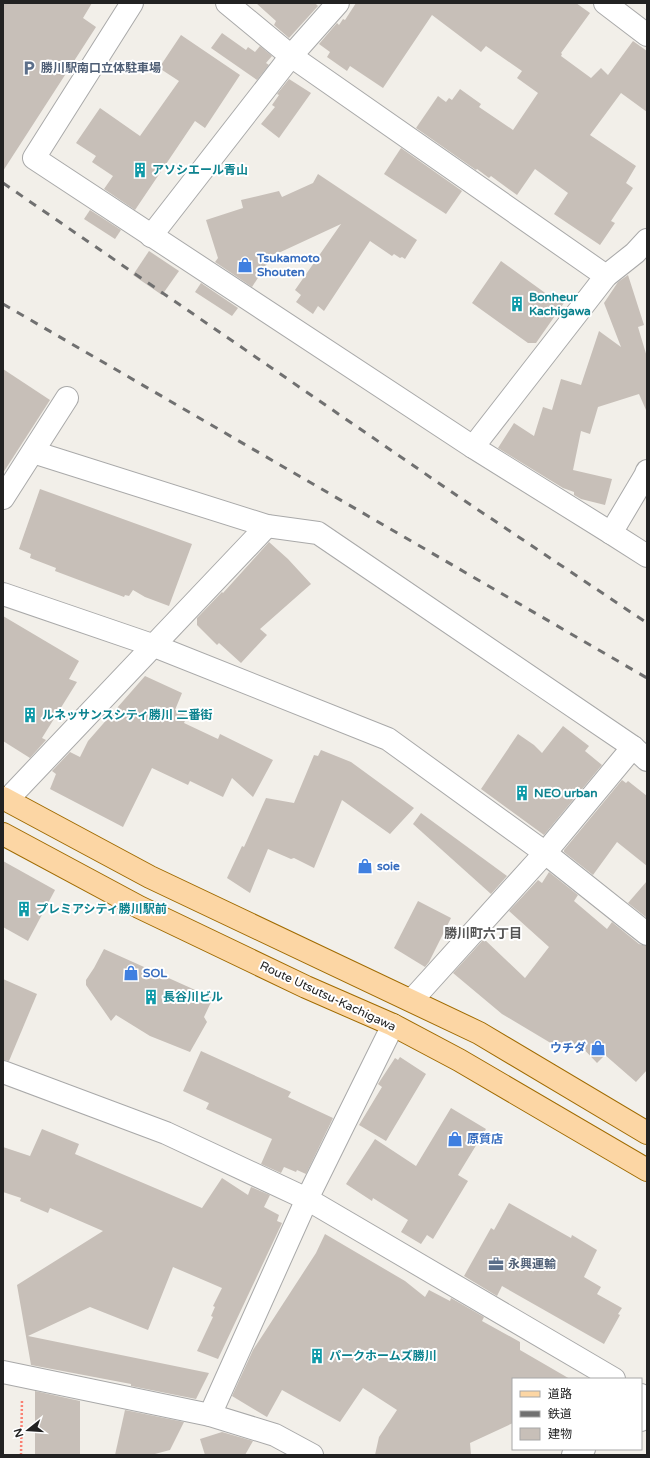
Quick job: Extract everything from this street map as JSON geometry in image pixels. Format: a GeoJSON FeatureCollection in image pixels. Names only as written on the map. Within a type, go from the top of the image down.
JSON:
{"type":"FeatureCollection","features":[{"type":"Feature","properties":{"kind":"main road"},"geometry":{"type":"LineString","coordinates":[[5,799],[150,877],[412,1000],[478,1033],[647,1134]]}},
{"type":"Feature","properties":{"kind":"main road","name":"Route Utsutsu-Kachigawa"},"geometry":{"type":"LineString","coordinates":[[3,834],[139,907],[306,987],[393,1025],[458,1060],[647,1170]]}},
{"type":"Feature","properties":{"kind":"street"},"geometry":{"type":"LineString","coordinates":[[132,3],[34,158],[473,447],[611,532],[647,556]]}},
{"type":"Feature","properties":{"kind":"street"},"geometry":{"type":"LineString","coordinates":[[227,3],[291,56],[606,276]]}},
{"type":"Feature","properties":{"kind":"street"},"geometry":{"type":"LineString","coordinates":[[151,236],[291,56],[338,3]]}},
{"type":"Feature","properties":{"kind":"street"},"geometry":{"type":"LineString","coordinates":[[605,3],[647,35]]}},
{"type":"Feature","properties":{"kind":"street"},"geometry":{"type":"LineString","coordinates":[[473,447],[606,276],[636,253],[647,240]]}},
{"type":"Feature","properties":{"kind":"street"},"geometry":{"type":"LineString","coordinates":[[3,498],[66,398]]}},
{"type":"Feature","properties":{"kind":"street"},"geometry":{"type":"LineString","coordinates":[[33,452],[267,526],[318,533],[640,754],[545,853],[412,1000]]}},
{"type":"Feature","properties":{"kind":"street"},"geometry":{"type":"LineString","coordinates":[[611,532],[647,471]]}},
{"type":"Feature","properties":{"kind":"street"},"geometry":{"type":"LineString","coordinates":[[5,799],[267,526]]}},
{"type":"Feature","properties":{"kind":"street"},"geometry":{"type":"LineString","coordinates":[[3,594],[152,645],[388,739],[545,853],[647,934]]}},
{"type":"Feature","properties":{"kind":"street"},"geometry":{"type":"LineString","coordinates":[[210,1415],[307,1199],[393,1025]]}},
{"type":"Feature","properties":{"kind":"street"},"geometry":{"type":"LineString","coordinates":[[3,1072],[166,1133],[307,1199],[612,1378]]}},
{"type":"Feature","properties":{"kind":"street"},"geometry":{"type":"LineString","coordinates":[[13,1373],[210,1415],[275,1434],[312,1455]]}},
{"type":"Feature","properties":{"kind":"street"},"geometry":{"type":"LineString","coordinates":[[573,1455],[582,1450]]}},
{"type":"Feature","properties":{"kind":"path"},"geometry":{"type":"LineString","coordinates":[[13,1373],[21,1455]]}},
{"type":"Feature","properties":{"kind":"building"},"geometry":{"type":"Polygon","coordinates":[[[3,3],[92,3],[83,18],[96,27],[3,171],[3,3]]]}},
{"type":"Feature","properties":{"kind":"building"},"geometry":{"type":"Polygon","coordinates":[[[256,3],[315,3],[318,6],[289,38],[274,25],[276,21],[256,3]]]}},
{"type":"Feature","properties":{"kind":"building"},"geometry":{"type":"Polygon","coordinates":[[[356,3],[576,3],[590,13],[561,53],[561,56],[591,78],[601,68],[608,75],[633,41],[647,51],[647,112],[621,93],[590,135],[636,166],[626,183],[633,188],[611,221],[615,223],[600,245],[554,214],[568,193],[535,169],[517,195],[491,176],[489,178],[477,169],[476,170],[416,128],[438,96],[446,102],[449,98],[452,100],[460,89],[481,104],[479,107],[513,130],[538,93],[517,78],[522,71],[486,46],[481,52],[432,15],[383,88],[350,66],[347,71],[327,57],[330,52],[319,44],[337,23],[339,25],[343,19],[345,20],[356,3]]]}},
{"type":"Feature","properties":{"kind":"building"},"geometry":{"type":"Polygon","coordinates":[[[222,33],[246,50],[248,47],[255,52],[260,46],[272,56],[266,63],[269,65],[257,80],[211,48],[222,33]]]}},
{"type":"Feature","properties":{"kind":"building"},"geometry":{"type":"Polygon","coordinates":[[[181,35],[240,75],[205,128],[195,121],[135,210],[104,189],[113,176],[92,162],[96,156],[76,143],[100,108],[140,136],[179,81],[159,68],[181,35]]]}},
{"type":"Feature","properties":{"kind":"building"},"geometry":{"type":"Polygon","coordinates":[[[289,79],[311,93],[279,138],[261,124],[275,107],[272,105],[279,95],[277,94],[289,79]]]}},
{"type":"Feature","properties":{"kind":"building"},"geometry":{"type":"Polygon","coordinates":[[[401,148],[462,191],[446,214],[384,174],[401,148]]]}},
{"type":"Feature","properties":{"kind":"building"},"geometry":{"type":"Polygon","coordinates":[[[318,174],[417,240],[405,259],[394,254],[392,256],[370,241],[324,311],[318,306],[313,314],[296,302],[301,295],[295,290],[341,224],[272,256],[252,287],[215,262],[218,258],[206,220],[243,208],[241,200],[279,191],[282,197],[313,183],[318,174]]]}},
{"type":"Feature","properties":{"kind":"building"},"geometry":{"type":"Polygon","coordinates":[[[90,210],[121,230],[115,239],[84,219],[90,210]]]}},
{"type":"Feature","properties":{"kind":"building"},"geometry":{"type":"Polygon","coordinates":[[[149,251],[179,271],[162,295],[133,275],[149,251]]]}},
{"type":"Feature","properties":{"kind":"building","name":"Bonheur Kachigawa"},"geometry":{"type":"Polygon","coordinates":[[[501,261],[559,303],[566,300],[536,343],[528,343],[472,303],[501,261]]]}},
{"type":"Feature","properties":{"kind":"building"},"geometry":{"type":"Polygon","coordinates":[[[628,275],[644,325],[638,327],[647,357],[647,410],[639,394],[598,407],[590,434],[581,431],[573,470],[612,479],[605,505],[581,499],[574,495],[574,492],[563,488],[498,448],[514,423],[534,436],[543,407],[552,410],[561,379],[581,385],[599,331],[621,347],[604,303],[618,282],[628,275]]]}},
{"type":"Feature","properties":{"kind":"building"},"geometry":{"type":"Polygon","coordinates":[[[201,283],[238,308],[232,316],[195,292],[201,283]]]}},
{"type":"Feature","properties":{"kind":"building"},"geometry":{"type":"Polygon","coordinates":[[[3,369],[50,400],[3,473],[3,369]]]}},
{"type":"Feature","properties":{"kind":"building"},"geometry":{"type":"Polygon","coordinates":[[[40,489],[192,544],[169,606],[145,597],[133,590],[129,596],[125,595],[124,597],[55,571],[56,568],[30,558],[31,554],[19,549],[40,489]]]}},
{"type":"Feature","properties":{"kind":"building"},"geometry":{"type":"Polygon","coordinates":[[[269,542],[288,559],[311,584],[260,629],[267,635],[241,663],[219,643],[217,645],[197,625],[197,618],[222,592],[223,593],[269,542]]]}},
{"type":"Feature","properties":{"kind":"building","name":"ルネッサンスシティ勝川 二番街"},"geometry":{"type":"Polygon","coordinates":[[[3,616],[79,661],[69,679],[77,682],[42,738],[46,740],[30,758],[3,741],[3,616]]]}},
{"type":"Feature","properties":{"kind":"building"},"geometry":{"type":"Polygon","coordinates":[[[145,676],[182,693],[175,710],[187,716],[184,723],[218,739],[220,734],[273,760],[253,797],[232,778],[223,797],[190,781],[188,785],[152,768],[123,827],[50,789],[56,774],[52,771],[70,752],[80,757],[88,741],[145,676]]]}},
{"type":"Feature","properties":{"kind":"building"},"geometry":{"type":"Polygon","coordinates":[[[563,726],[589,746],[585,751],[602,765],[544,835],[481,789],[518,734],[534,745],[542,753],[563,726]]]}},
{"type":"Feature","properties":{"kind":"building"},"geometry":{"type":"Polygon","coordinates":[[[321,750],[351,762],[414,808],[390,834],[342,800],[314,868],[294,858],[291,859],[268,849],[250,893],[227,878],[242,846],[244,847],[266,798],[294,803],[314,755],[318,756],[321,750]]]}},
{"type":"Feature","properties":{"kind":"building"},"geometry":{"type":"Polygon","coordinates":[[[622,780],[626,783],[628,781],[647,796],[647,866],[617,842],[593,875],[564,852],[564,850],[622,780]]]}},
{"type":"Feature","properties":{"kind":"building"},"geometry":{"type":"Polygon","coordinates":[[[421,813],[507,876],[491,894],[413,824],[421,813]]]}},
{"type":"Feature","properties":{"kind":"building","name":"プレミアシティ勝川駅前"},"geometry":{"type":"Polygon","coordinates":[[[3,861],[55,890],[28,941],[3,927],[3,861]]]}},
{"type":"Feature","properties":{"kind":"building"},"geometry":{"type":"Polygon","coordinates":[[[549,872],[578,895],[574,901],[607,929],[612,922],[639,944],[647,946],[647,1070],[636,1082],[605,1055],[597,1063],[577,1042],[566,1052],[549,1042],[502,1014],[453,973],[484,939],[525,978],[549,947],[509,911],[538,880],[542,883],[549,872]]]}},
{"type":"Feature","properties":{"kind":"building"},"geometry":{"type":"Polygon","coordinates":[[[647,881],[647,918],[628,903],[647,881]]]}},
{"type":"Feature","properties":{"kind":"building"},"geometry":{"type":"Polygon","coordinates":[[[418,901],[451,918],[425,967],[394,948],[418,901]]]}},
{"type":"Feature","properties":{"kind":"building","name":"長谷川ビル"},"geometry":{"type":"Polygon","coordinates":[[[104,949],[213,998],[204,1017],[207,1022],[190,1052],[150,1036],[116,1015],[111,1021],[86,985],[86,980],[104,949]]]}},
{"type":"Feature","properties":{"kind":"building"},"geometry":{"type":"Polygon","coordinates":[[[3,979],[37,994],[9,1061],[3,1060],[3,979]]]}},
{"type":"Feature","properties":{"kind":"building"},"geometry":{"type":"Polygon","coordinates":[[[201,1051],[291,1092],[288,1097],[333,1118],[306,1174],[284,1167],[281,1173],[261,1164],[272,1139],[206,1109],[209,1103],[183,1091],[201,1051]]]}},
{"type":"Feature","properties":{"kind":"building"},"geometry":{"type":"Polygon","coordinates":[[[400,1057],[426,1074],[386,1141],[359,1125],[382,1087],[378,1084],[395,1058],[398,1060],[400,1057]]]}},
{"type":"Feature","properties":{"kind":"building"},"geometry":{"type":"Polygon","coordinates":[[[451,1108],[486,1129],[458,1175],[468,1181],[433,1239],[427,1235],[421,1244],[401,1232],[408,1220],[373,1198],[372,1201],[346,1184],[375,1139],[416,1166],[451,1108]]]}},
{"type":"Feature","properties":{"kind":"building"},"geometry":{"type":"Polygon","coordinates":[[[42,1129],[79,1144],[75,1154],[202,1208],[222,1178],[248,1195],[251,1187],[270,1195],[264,1207],[279,1215],[277,1221],[282,1223],[218,1359],[197,1351],[213,1317],[211,1316],[215,1307],[213,1306],[222,1288],[173,1267],[148,1330],[90,1307],[28,1336],[209,1373],[196,1399],[131,1386],[131,1384],[31,1365],[17,1285],[103,1231],[50,1208],[48,1213],[20,1201],[21,1198],[3,1192],[3,1147],[30,1156],[42,1129]]]}},
{"type":"Feature","properties":{"kind":"building"},"geometry":{"type":"Polygon","coordinates":[[[509,1203],[571,1238],[572,1235],[597,1250],[584,1277],[601,1287],[597,1294],[622,1308],[618,1314],[620,1315],[604,1344],[502,1286],[497,1296],[464,1276],[491,1228],[494,1230],[509,1203]]]}},
{"type":"Feature","properties":{"kind":"building"},"geometry":{"type":"Polygon","coordinates":[[[325,1234],[405,1281],[425,1297],[429,1290],[450,1301],[451,1298],[484,1317],[482,1321],[520,1342],[520,1350],[568,1378],[512,1378],[512,1423],[470,1443],[471,1455],[375,1455],[379,1437],[397,1410],[363,1388],[340,1422],[282,1390],[267,1417],[232,1396],[253,1350],[316,1253],[325,1234]]]}},
{"type":"Feature","properties":{"kind":"building"},"geometry":{"type":"Polygon","coordinates":[[[35,1391],[80,1401],[80,1455],[35,1454],[35,1391]]]}},
{"type":"Feature","properties":{"kind":"building"},"geometry":{"type":"Polygon","coordinates":[[[125,1410],[184,1422],[170,1450],[151,1455],[115,1455],[125,1410]]]}},
{"type":"Feature","properties":{"kind":"building"},"geometry":{"type":"Polygon","coordinates":[[[222,1432],[253,1441],[245,1455],[205,1455],[200,1439],[222,1432]]]}},
{"type":"Feature","properties":{"kind":"railway"},"geometry":{"type":"LineString","coordinates":[[3,183],[459,497],[647,623]]}},
{"type":"Feature","properties":{"kind":"railway"},"geometry":{"type":"LineString","coordinates":[[3,304],[647,678]]}},
{"type":"Feature","properties":{"kind":"place","name":"勝川駅南口立体駐車場"},"geometry":{"type":"Point","coordinates":[29,68]}},
{"type":"Feature","properties":{"kind":"place","name":"アソシエール青山"},"geometry":{"type":"Point","coordinates":[140,170]}},
{"type":"Feature","properties":{"kind":"place","name":"Tsukamoto Shouten"},"geometry":{"type":"Point","coordinates":[245,265]}},
{"type":"Feature","properties":{"kind":"place","name":"Bonheur Kachigawa"},"geometry":{"type":"Point","coordinates":[517,304]}},
{"type":"Feature","properties":{"kind":"place","name":"ルネッサンスシティ勝川 二番街"},"geometry":{"type":"Point","coordinates":[30,715]}},
{"type":"Feature","properties":{"kind":"place","name":"NEO urban"},"geometry":{"type":"Point","coordinates":[522,793]}},
{"type":"Feature","properties":{"kind":"place","name":"soie"},"geometry":{"type":"Point","coordinates":[365,866]}},
{"type":"Feature","properties":{"kind":"place","name":"プレミアシティ勝川駅前"},"geometry":{"type":"Point","coordinates":[24,909]}},
{"type":"Feature","properties":{"kind":"place","name":"SOL"},"geometry":{"type":"Point","coordinates":[131,973]}},
{"type":"Feature","properties":{"kind":"place","name":"長谷川ビル"},"geometry":{"type":"Point","coordinates":[151,997]}},
{"type":"Feature","properties":{"kind":"place","name":"ウチダ"},"geometry":{"type":"Point","coordinates":[598,1048]}},
{"type":"Feature","properties":{"kind":"place","name":"原質店"},"geometry":{"type":"Point","coordinates":[455,1139]}},
{"type":"Feature","properties":{"kind":"place","name":"永興運輸"},"geometry":{"type":"Point","coordinates":[496,1264]}},
{"type":"Feature","properties":{"kind":"place","name":"パークホームズ勝川"},"geometry":{"type":"Point","coordinates":[317,1356]}},
{"type":"Feature","properties":{"kind":"district","name":"勝川町六丁目"},"geometry":{"type":"Point","coordinates":[483,933]}}]}
